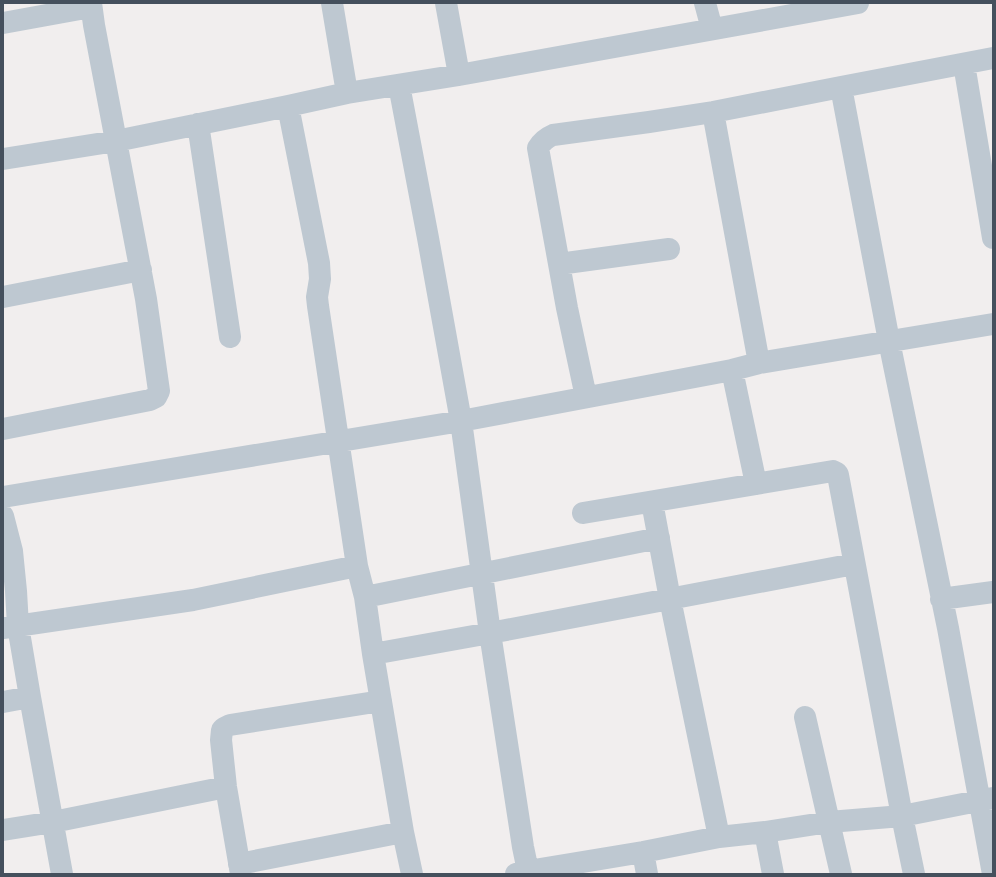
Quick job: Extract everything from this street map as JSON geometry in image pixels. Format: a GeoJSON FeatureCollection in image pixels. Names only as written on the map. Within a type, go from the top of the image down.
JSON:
{"type":"FeatureCollection","features":[{"type":"Feature","properties":{"kind":"street"},"geometry":{"type":"LineString","coordinates":[[332,3],[347,93]]}},
{"type":"Feature","properties":{"kind":"street"},"geometry":{"type":"LineString","coordinates":[[446,3],[459,75]]}},
{"type":"Feature","properties":{"kind":"street"},"geometry":{"type":"LineString","coordinates":[[705,3],[712,29]]}},
{"type":"Feature","properties":{"kind":"street"},"geometry":{"type":"LineString","coordinates":[[3,159],[116,141],[347,93],[459,75],[712,29],[777,10],[858,3]]}},
{"type":"Feature","properties":{"kind":"street"},"geometry":{"type":"LineString","coordinates":[[3,23],[91,5],[141,270],[160,387],[156,397],[150,400],[3,429]]}},
{"type":"Feature","properties":{"kind":"street"},"geometry":{"type":"LineString","coordinates":[[586,397],[567,308],[538,148],[545,138],[553,135],[713,112],[841,86],[993,58]]}},
{"type":"Feature","properties":{"kind":"street"},"geometry":{"type":"LineString","coordinates":[[964,64],[993,238]]}},
{"type":"Feature","properties":{"kind":"street"},"geometry":{"type":"LineString","coordinates":[[399,85],[461,421],[481,574],[521,839],[522,872],[643,852],[719,837],[765,832],[828,822],[902,816],[986,800]]}},
{"type":"Feature","properties":{"kind":"street"},"geometry":{"type":"LineString","coordinates":[[841,86],[889,341],[941,599],[986,800],[993,874]]}},
{"type":"Feature","properties":{"kind":"street"},"geometry":{"type":"LineString","coordinates":[[288,106],[319,262],[320,279],[317,297],[338,442],[357,566],[365,598],[403,832],[412,874]]}},
{"type":"Feature","properties":{"kind":"street"},"geometry":{"type":"LineString","coordinates":[[713,112],[759,363]]}},
{"type":"Feature","properties":{"kind":"street"},"geometry":{"type":"LineString","coordinates":[[198,124],[230,337]]}},
{"type":"Feature","properties":{"kind":"street"},"geometry":{"type":"LineString","coordinates":[[559,264],[669,249]]}},
{"type":"Feature","properties":{"kind":"street"},"geometry":{"type":"LineString","coordinates":[[3,297],[141,270]]}},
{"type":"Feature","properties":{"kind":"street"},"geometry":{"type":"LineString","coordinates":[[3,497],[461,421],[732,370],[759,363],[993,324]]}},
{"type":"Feature","properties":{"kind":"street"},"geometry":{"type":"LineString","coordinates":[[732,370],[756,484]]}},
{"type":"Feature","properties":{"kind":"street"},"geometry":{"type":"LineString","coordinates":[[583,513],[833,471],[837,473],[914,874]]}},
{"type":"Feature","properties":{"kind":"street"},"geometry":{"type":"LineString","coordinates":[[652,502],[670,599],[719,837]]}},
{"type":"Feature","properties":{"kind":"street"},"geometry":{"type":"LineString","coordinates":[[3,516],[12,551],[16,591],[11,627],[30,697],[62,874]]}},
{"type":"Feature","properties":{"kind":"street"},"geometry":{"type":"LineString","coordinates":[[365,598],[659,538]]}},
{"type":"Feature","properties":{"kind":"street"},"geometry":{"type":"LineString","coordinates":[[373,654],[854,564]]}},
{"type":"Feature","properties":{"kind":"street"},"geometry":{"type":"LineString","coordinates":[[11,627],[193,600],[357,566]]}},
{"type":"Feature","properties":{"kind":"street"},"geometry":{"type":"LineString","coordinates":[[941,599],[993,592]]}},
{"type":"Feature","properties":{"kind":"street"},"geometry":{"type":"LineString","coordinates":[[3,702],[30,697]]}},
{"type":"Feature","properties":{"kind":"street"},"geometry":{"type":"LineString","coordinates":[[381,701],[230,725],[222,730],[221,740],[226,787],[240,869],[403,832]]}},
{"type":"Feature","properties":{"kind":"street"},"geometry":{"type":"LineString","coordinates":[[805,717],[841,874]]}},
{"type":"Feature","properties":{"kind":"street"},"geometry":{"type":"LineString","coordinates":[[3,830],[53,822],[226,787]]}},
{"type":"Feature","properties":{"kind":"street"},"geometry":{"type":"LineString","coordinates":[[765,832],[773,874]]}},
{"type":"Feature","properties":{"kind":"street"},"geometry":{"type":"LineString","coordinates":[[643,852],[647,874]]}}]}
